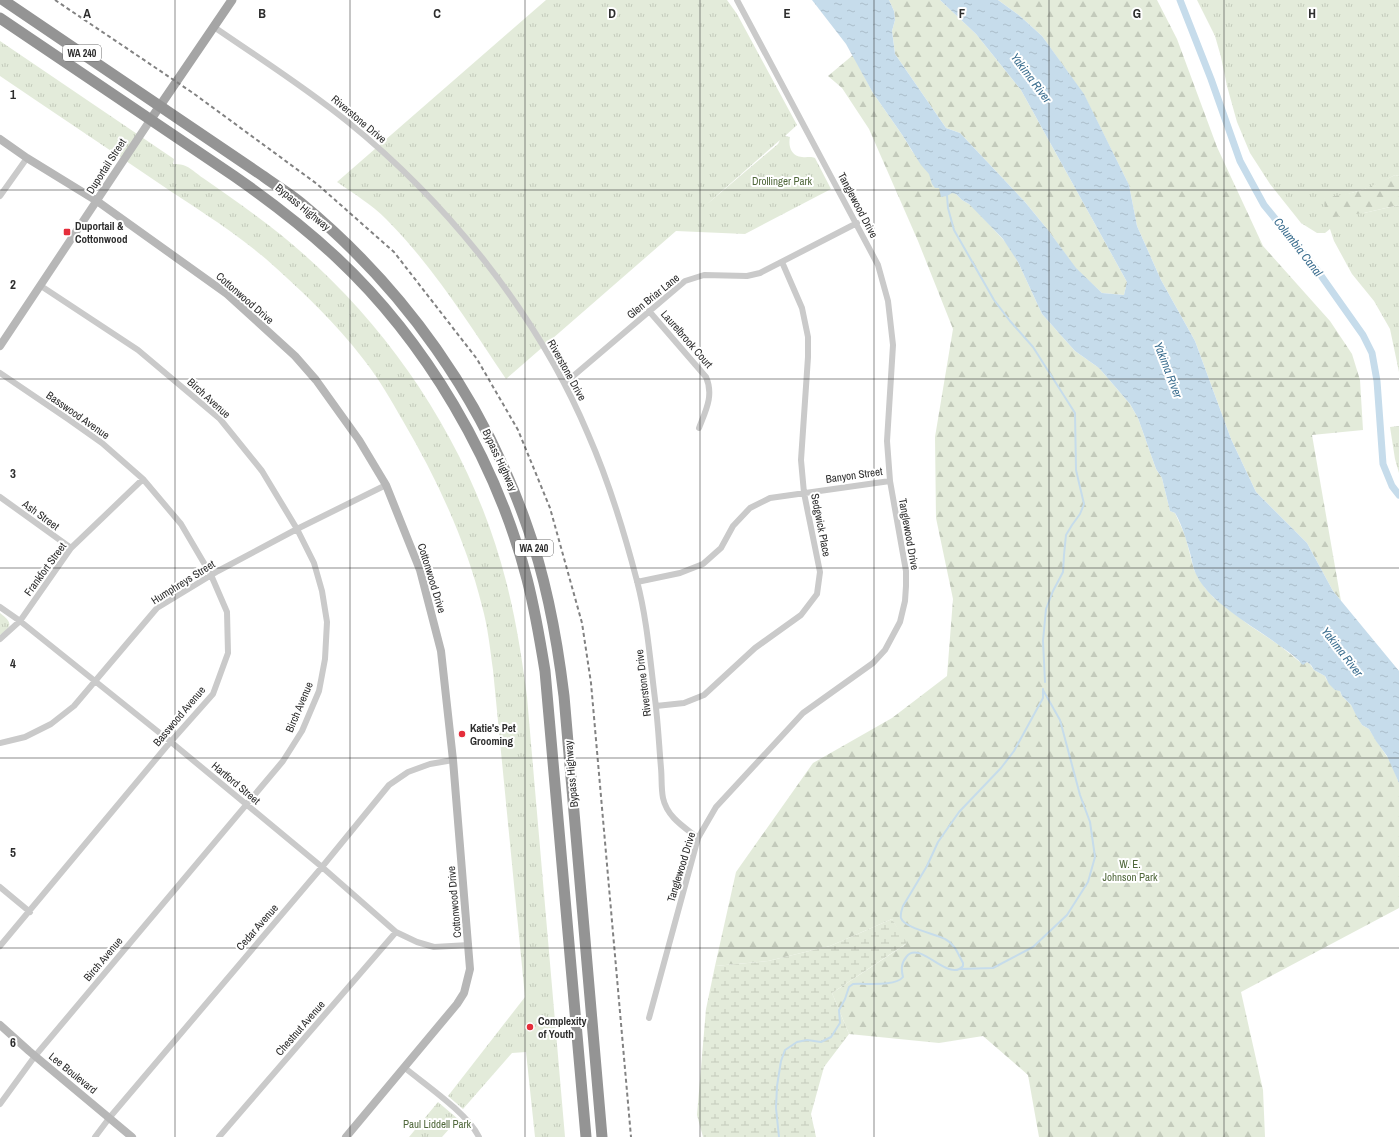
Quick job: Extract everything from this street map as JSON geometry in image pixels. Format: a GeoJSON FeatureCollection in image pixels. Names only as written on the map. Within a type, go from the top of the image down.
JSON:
{"type":"FeatureCollection","features":[{"type":"Feature","properties":{"kind":"highway","name":"Bypass Highway"},"geometry":{"type":"LineString","coordinates":[[3,0],[300,202],[374,271],[405,307],[451,369],[475,410],[513,487],[528,526],[550,607],[559,654],[602,1137]]}},
{"type":"Feature","properties":{"kind":"highway","name":"Bypass Highway"},"geometry":{"type":"LineString","coordinates":[[0,18],[262,196],[289,216],[338,258],[404,332],[437,379],[473,439],[504,508],[526,578],[545,671],[586,1137]]}},
{"type":"Feature","properties":{"kind":"main road","name":"Duportail Street"},"geometry":{"type":"LineString","coordinates":[[151,120],[232,0]]}},
{"type":"Feature","properties":{"kind":"street","name":"Tanglewood Drive"},"geometry":{"type":"LineString","coordinates":[[649,1018],[698,838],[716,807],[804,713],[873,664],[885,650],[900,622],[905,601],[906,571],[890,481],[887,441],[893,344],[888,301],[878,265],[737,0]]}},
{"type":"Feature","properties":{"kind":"street","name":"Riverstone Drive"},"geometry":{"type":"LineString","coordinates":[[214,27],[331,109],[380,149],[417,184],[482,258],[522,312],[565,383],[589,435],[616,505],[637,582],[648,636],[656,706],[663,799],[673,818],[698,838]]}},
{"type":"Feature","properties":{"kind":"street","name":"Duportail Street"},"geometry":{"type":"LineString","coordinates":[[0,346],[151,120]]}},
{"type":"Feature","properties":{"kind":"street","name":"Cottonwood Drive"},"geometry":{"type":"LineString","coordinates":[[0,139],[27,158],[97,201],[227,294],[294,356],[316,380],[342,416],[359,440],[386,485],[420,570],[441,651],[453,760],[470,969],[464,993],[457,1004],[346,1137]]}},
{"type":"Feature","properties":{"kind":"street"},"geometry":{"type":"LineString","coordinates":[[0,196],[27,158]]}},
{"type":"Feature","properties":{"kind":"street","name":"Glen Briar Lane"},"geometry":{"type":"LineString","coordinates":[[565,383],[685,281],[704,275],[747,276],[760,273],[857,223]]}},
{"type":"Feature","properties":{"kind":"street","name":"Sedgwick Place"},"geometry":{"type":"LineString","coordinates":[[656,706],[684,703],[704,695],[755,648],[801,615],[817,594],[820,572],[804,493],[801,460],[808,337],[802,308],[782,262]]}},
{"type":"Feature","properties":{"kind":"street","name":"Birch Avenue"},"geometry":{"type":"LineString","coordinates":[[0,1104],[35,1056],[283,761],[298,737],[319,691],[325,659],[328,622],[322,591],[314,563],[298,529],[262,471],[220,419],[138,350],[41,286]]}},
{"type":"Feature","properties":{"kind":"street","name":"Laurelbrook Court"},"geometry":{"type":"LineString","coordinates":[[649,311],[706,376],[710,393],[699,428]]}},
{"type":"Feature","properties":{"kind":"street","name":"Basswood Avenue"},"geometry":{"type":"LineString","coordinates":[[0,373],[96,439],[143,479],[181,524],[211,575],[226,612],[228,652],[213,694],[0,946]]}},
{"type":"Feature","properties":{"kind":"street","name":"Frankfort Street"},"geometry":{"type":"LineString","coordinates":[[0,639],[20,621],[71,548],[143,479]]}},
{"type":"Feature","properties":{"kind":"street","name":"Banyon Street"},"geometry":{"type":"LineString","coordinates":[[637,582],[680,573],[703,564],[721,548],[733,526],[750,508],[770,498],[890,481]]}},
{"type":"Feature","properties":{"kind":"street","name":"Humphreys Street"},"geometry":{"type":"LineString","coordinates":[[0,743],[25,737],[51,724],[74,706],[157,608],[211,575],[386,485]]}},
{"type":"Feature","properties":{"kind":"street","name":"Ash Street"},"geometry":{"type":"LineString","coordinates":[[0,497],[71,548]]}},
{"type":"Feature","properties":{"kind":"street","name":"Hartford Street"},"geometry":{"type":"LineString","coordinates":[[0,607],[20,621],[171,742],[322,867],[396,932],[417,942],[434,947],[469,945]]}},
{"type":"Feature","properties":{"kind":"street","name":"Cedar Avenue"},"geometry":{"type":"LineString","coordinates":[[95,1137],[110,1117],[322,867],[389,785],[408,772],[430,764],[453,760]]}},
{"type":"Feature","properties":{"kind":"street"},"geometry":{"type":"LineString","coordinates":[[0,887],[30,912]]}},
{"type":"Feature","properties":{"kind":"street","name":"Chestnut Avenue"},"geometry":{"type":"LineString","coordinates":[[219,1137],[396,932]]}},
{"type":"Feature","properties":{"kind":"street","name":"Lee Boulevard"},"geometry":{"type":"LineString","coordinates":[[0,1025],[132,1137]]}},
{"type":"Feature","properties":{"kind":"street"},"geometry":{"type":"LineString","coordinates":[[405,1068],[459,1112],[472,1125],[479,1137]]}},
{"type":"Feature","properties":{"kind":"green space","name":"Drollinger Park"},"geometry":{"type":"Polygon","coordinates":[[[546,0],[727,0],[737,14],[797,125],[785,136],[790,137],[789,144],[791,150],[798,156],[815,158],[831,189],[745,234],[676,231],[506,379],[450,296],[403,237],[375,209],[337,182],[546,0]],[[780,140],[706,205],[778,144],[780,140]]]}},
{"type":"Feature","properties":{"kind":"green space"},"geometry":{"type":"Polygon","coordinates":[[[889,0],[940,0],[976,34],[1021,90],[1127,282],[1124,295],[1102,293],[1075,268],[1048,230],[1025,202],[960,133],[946,128],[895,54],[892,31],[895,20],[894,11],[889,0]]]}},
{"type":"Feature","properties":{"kind":"green space"},"geometry":{"type":"Polygon","coordinates":[[[998,0],[1157,0],[1177,39],[1217,147],[1263,246],[1330,321],[1352,354],[1360,380],[1363,430],[1312,435],[1341,601],[1333,591],[1307,543],[1256,492],[1231,439],[1195,341],[1161,280],[1137,226],[1129,185],[1084,95],[1042,36],[1020,16],[998,0]]]}},
{"type":"Feature","properties":{"kind":"green space"},"geometry":{"type":"Polygon","coordinates":[[[1197,0],[1399,0],[1399,176],[1395,175],[1374,186],[1342,196],[1324,198],[1364,213],[1399,205],[1399,372],[1390,329],[1374,301],[1352,274],[1334,241],[1330,229],[1325,233],[1317,233],[1301,223],[1270,184],[1250,153],[1237,122],[1215,36],[1197,0]]]}},
{"type":"Feature","properties":{"kind":"green space"},"geometry":{"type":"Polygon","coordinates":[[[0,41],[174,159],[173,164],[186,166],[191,169],[249,210],[299,250],[340,289],[378,331],[412,377],[442,425],[468,475],[490,527],[506,581],[516,625],[523,668],[527,697],[565,1137],[535,1137],[526,1052],[512,1053],[463,1109],[448,1096],[525,997],[493,670],[484,614],[468,558],[459,534],[439,488],[416,443],[375,375],[353,346],[318,307],[266,259],[240,238],[0,76],[0,41]]]}},
{"type":"Feature","properties":{"kind":"green space","name":"W. E. Johnson Park"},"geometry":{"type":"Polygon","coordinates":[[[853,55],[873,93],[912,151],[962,200],[976,210],[1009,246],[1042,314],[1075,351],[1099,368],[1130,404],[1138,418],[1156,469],[1162,478],[1170,511],[1175,513],[1185,535],[1194,570],[1205,588],[1214,598],[1300,662],[1309,663],[1314,670],[1325,676],[1326,679],[1340,691],[1342,696],[1351,705],[1362,725],[1369,729],[1391,763],[1399,783],[1399,908],[1241,992],[1263,1090],[1265,1137],[1039,1137],[1028,1075],[983,1036],[939,1043],[849,1034],[832,993],[906,944],[892,919],[830,946],[768,961],[715,966],[736,872],[813,763],[892,718],[947,676],[953,599],[936,518],[935,437],[953,329],[918,241],[869,129],[842,88],[828,76],[853,55]]]}},
{"type":"Feature","properties":{"kind":"green space","name":"Drollinger Park"},"geometry":{"type":"Polygon","coordinates":[[[792,174],[800,187],[787,194],[780,182],[792,174]]]}},
{"type":"Feature","properties":{"kind":"green space"},"geometry":{"type":"Polygon","coordinates":[[[1395,175],[1399,176],[1399,205],[1364,213],[1326,218],[1324,197],[1352,193],[1395,175]]]}},
{"type":"Feature","properties":{"kind":"green space"},"geometry":{"type":"Polygon","coordinates":[[[1399,426],[1399,473],[1395,459],[1390,427],[1399,426]]]}},
{"type":"Feature","properties":{"kind":"green space"},"geometry":{"type":"Polygon","coordinates":[[[0,613],[7,619],[9,626],[0,635],[0,613]]]}},
{"type":"Feature","properties":{"kind":"green space"},"geometry":{"type":"Polygon","coordinates":[[[892,919],[907,943],[832,993],[849,1034],[824,1067],[811,1114],[816,1137],[703,1137],[697,1115],[706,1009],[715,966],[768,961],[830,946],[892,919]]]}},
{"type":"Feature","properties":{"kind":"green space","name":"Paul Liddell Park"},"geometry":{"type":"Polygon","coordinates":[[[438,1102],[458,1119],[442,1137],[409,1137],[438,1102]]]}},
{"type":"Feature","properties":{"kind":"water","name":"Yakima River"},"geometry":{"type":"Polygon","coordinates":[[[812,0],[889,0],[894,11],[895,20],[892,31],[895,54],[946,128],[960,133],[1025,202],[1076,268],[1102,293],[1124,295],[1127,282],[1021,90],[976,34],[940,0],[998,0],[1020,16],[1042,36],[1084,94],[1129,185],[1137,226],[1161,280],[1195,341],[1231,439],[1256,492],[1307,543],[1333,591],[1399,671],[1399,783],[1387,756],[1369,729],[1362,725],[1351,705],[1342,696],[1340,691],[1335,690],[1329,684],[1325,676],[1314,670],[1307,662],[1303,665],[1289,652],[1234,614],[1212,596],[1204,586],[1194,570],[1180,522],[1175,513],[1170,511],[1162,478],[1156,469],[1138,418],[1130,404],[1099,368],[1075,351],[1042,314],[1018,262],[1003,239],[969,204],[956,194],[952,193],[941,197],[939,188],[935,188],[932,184],[929,174],[921,165],[873,93],[846,44],[812,0]]]}},
{"type":"Feature","properties":{"kind":"waterway","name":"Columbia Canal"},"geometry":{"type":"LineString","coordinates":[[1180,0],[1211,79],[1240,161],[1264,205],[1317,270],[1363,335],[1372,353],[1377,381],[1383,464],[1392,486],[1399,495]]}},
{"type":"Feature","properties":{"kind":"waterway"},"geometry":{"type":"LineString","coordinates":[[947,196],[948,208],[954,230],[994,300],[1033,347],[1075,413],[1076,470],[1084,504],[1080,514],[1066,535],[1063,572],[1046,609],[1043,641],[1045,682]]}},
{"type":"Feature","properties":{"kind":"waterway"},"geometry":{"type":"LineString","coordinates":[[779,1137],[776,1108],[777,1086],[781,1061],[785,1050],[797,1042],[807,1040],[821,1042],[831,1037],[840,1023],[839,1010],[849,987],[853,984],[880,984],[899,980],[903,977],[902,969],[904,961],[907,956],[913,953],[919,953],[950,969],[957,970],[963,966],[963,963],[954,946],[948,941],[941,937],[914,928],[903,922],[901,918],[903,906],[927,866],[938,842],[959,812],[1001,768],[1014,751],[1043,698],[1043,689]]}},
{"type":"Feature","properties":{"kind":"waterway"},"geometry":{"type":"LineString","coordinates":[[960,969],[993,968],[1033,947],[1067,915],[1088,882],[1095,857],[1090,822],[1080,795],[1060,720],[1043,690]]}},
{"type":"Feature","properties":{"kind":"railway"},"geometry":{"type":"LineString","coordinates":[[55,0],[193,93],[317,184],[394,252],[477,359],[518,430],[550,508],[582,623],[591,683],[631,1137]]}},
{"type":"Feature","properties":{"kind":"place","name":"Duportail & Cottonwood"},"geometry":{"type":"Point","coordinates":[67,232]}},
{"type":"Feature","properties":{"kind":"place","name":"Katie's Pet Grooming"},"geometry":{"type":"Point","coordinates":[462,734]}},
{"type":"Feature","properties":{"kind":"place","name":"Complexity of Youth"},"geometry":{"type":"Point","coordinates":[530,1027]}}]}
